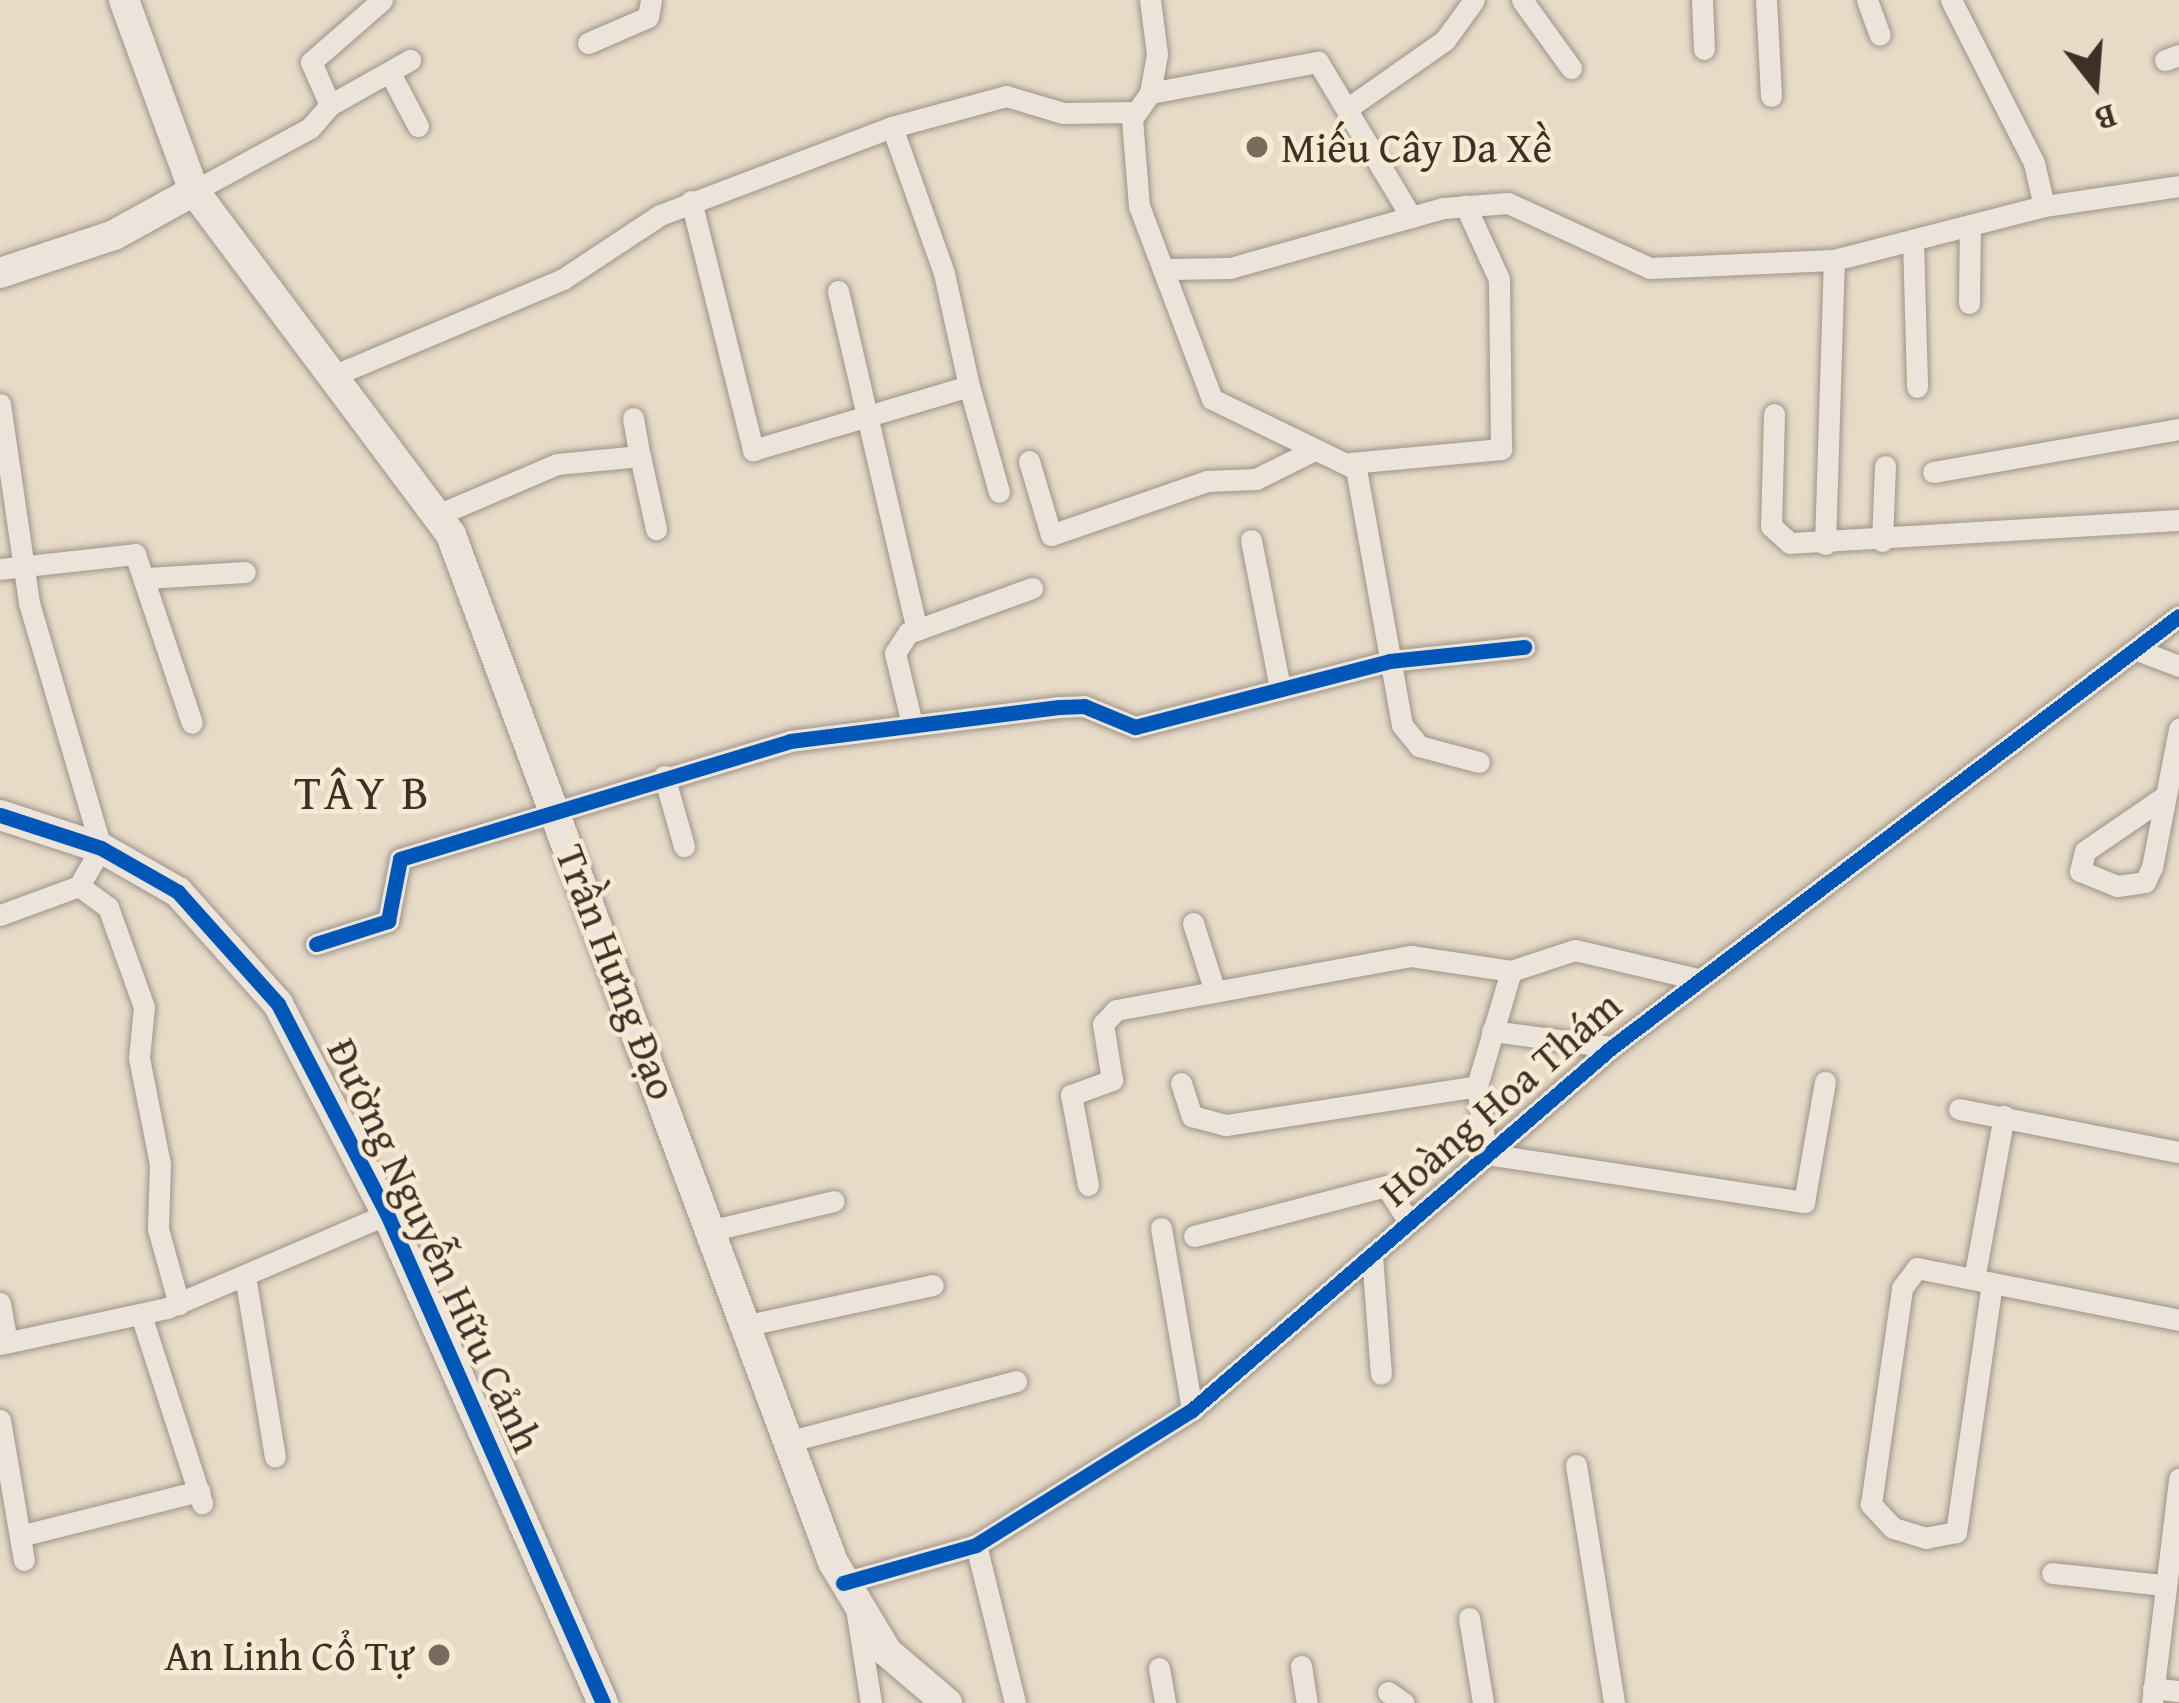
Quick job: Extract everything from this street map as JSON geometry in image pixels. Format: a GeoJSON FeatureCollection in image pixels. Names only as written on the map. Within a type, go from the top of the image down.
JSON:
{"type":"FeatureCollection","features":[{"type":"Feature","properties":{"kind":"main road","name":"Trần Hưng Đạo"},"geometry":{"type":"LineString","coordinates":[[124,0],[194,190],[330,377],[440,514],[554,806],[843,1583],[857,1614],[947,1703]]}},
{"type":"Feature","properties":{"kind":"main road"},"geometry":{"type":"LineString","coordinates":[[0,273],[114,235],[194,190]]}},
{"type":"Feature","properties":{"kind":"main road","name":"Đường Nguyễn Hữu Cảnh"},"geometry":{"type":"LineString","coordinates":[[0,815],[101,848],[178,892],[231,942],[311,1055],[387,1214],[603,1703]]}},
{"type":"Feature","properties":{"kind":"street"},"geometry":{"type":"LineString","coordinates":[[330,105],[311,62],[382,0]]}},
{"type":"Feature","properties":{"kind":"street"},"geometry":{"type":"LineString","coordinates":[[588,43],[648,17],[651,0]]}},
{"type":"Feature","properties":{"kind":"street"},"geometry":{"type":"LineString","coordinates":[[1150,0],[1157,54],[1150,93],[1135,112],[1139,206],[1169,269],[1212,399],[1312,451],[1350,463],[1501,449],[1499,280],[1465,205]]}},
{"type":"Feature","properties":{"kind":"street"},"geometry":{"type":"LineString","coordinates":[[1348,108],[1445,40],[1474,0]]}},
{"type":"Feature","properties":{"kind":"street"},"geometry":{"type":"LineString","coordinates":[[1522,0],[1571,68]]}},
{"type":"Feature","properties":{"kind":"street"},"geometry":{"type":"LineString","coordinates":[[1702,0],[1703,49]]}},
{"type":"Feature","properties":{"kind":"street"},"geometry":{"type":"LineString","coordinates":[[1766,0],[1771,97]]}},
{"type":"Feature","properties":{"kind":"street"},"geometry":{"type":"LineString","coordinates":[[1868,0],[1880,35]]}},
{"type":"Feature","properties":{"kind":"street"},"geometry":{"type":"LineString","coordinates":[[1952,0],[2029,151],[2044,206]]}},
{"type":"Feature","properties":{"kind":"street"},"geometry":{"type":"LineString","coordinates":[[194,190],[310,128],[330,105],[410,60]]}},
{"type":"Feature","properties":{"kind":"street"},"geometry":{"type":"LineString","coordinates":[[1150,93],[1312,60],[1348,108],[1411,217]]}},
{"type":"Feature","properties":{"kind":"street"},"geometry":{"type":"LineString","coordinates":[[390,73],[418,126]]}},
{"type":"Feature","properties":{"kind":"street"},"geometry":{"type":"LineString","coordinates":[[330,377],[563,279],[691,201],[892,127],[1006,96],[1063,113],[1135,112]]}},
{"type":"Feature","properties":{"kind":"street"},"geometry":{"type":"LineString","coordinates":[[892,127],[944,273],[999,492]]}},
{"type":"Feature","properties":{"kind":"street"},"geometry":{"type":"LineString","coordinates":[[1169,269],[1230,268],[1465,205],[1524,205],[1573,238],[1650,268],[1834,260],[2044,206],[2179,185]]}},
{"type":"Feature","properties":{"kind":"street"},"geometry":{"type":"LineString","coordinates":[[691,201],[753,450],[969,386]]}},
{"type":"Feature","properties":{"kind":"street"},"geometry":{"type":"LineString","coordinates":[[1969,303],[1970,224]]}},
{"type":"Feature","properties":{"kind":"street"},"geometry":{"type":"LineString","coordinates":[[1912,240],[1917,388]]}},
{"type":"Feature","properties":{"kind":"street"},"geometry":{"type":"LineString","coordinates":[[1825,544],[1834,260]]}},
{"type":"Feature","properties":{"kind":"street"},"geometry":{"type":"LineString","coordinates":[[838,291],[871,416],[916,630]]}},
{"type":"Feature","properties":{"kind":"street"},"geometry":{"type":"LineString","coordinates":[[0,404],[11,567],[101,848],[79,886],[0,915]]}},
{"type":"Feature","properties":{"kind":"street"},"geometry":{"type":"LineString","coordinates":[[1774,414],[1771,526],[1790,543],[2179,520]]}},
{"type":"Feature","properties":{"kind":"street"},"geometry":{"type":"LineString","coordinates":[[633,418],[656,529]]}},
{"type":"Feature","properties":{"kind":"street"},"geometry":{"type":"LineString","coordinates":[[1934,472],[2179,429]]}},
{"type":"Feature","properties":{"kind":"street"},"geometry":{"type":"LineString","coordinates":[[1029,461],[1051,535],[1207,481],[1272,473],[1312,451]]}},
{"type":"Feature","properties":{"kind":"street"},"geometry":{"type":"LineString","coordinates":[[440,514],[557,464],[640,456]]}},
{"type":"Feature","properties":{"kind":"street"},"geometry":{"type":"LineString","coordinates":[[1350,463],[1408,738],[1479,762]]}},
{"type":"Feature","properties":{"kind":"street"},"geometry":{"type":"LineString","coordinates":[[1882,541],[1885,466]]}},
{"type":"Feature","properties":{"kind":"street"},"geometry":{"type":"LineString","coordinates":[[1250,540],[1280,688]]}},
{"type":"Feature","properties":{"kind":"street"},"geometry":{"type":"LineString","coordinates":[[11,567],[126,551],[147,578],[192,723]]}},
{"type":"Feature","properties":{"kind":"street"},"geometry":{"type":"LineString","coordinates":[[147,578],[245,572]]}},
{"type":"Feature","properties":{"kind":"street"},"geometry":{"type":"LineString","coordinates":[[912,724],[895,653],[916,630],[1032,588]]}},
{"type":"Feature","properties":{"kind":"street","name":"Hoàng Hoa Thám"},"geometry":{"type":"LineString","coordinates":[[843,1583],[976,1545],[1192,1410],[1612,1047],[2179,616]]}},
{"type":"Feature","properties":{"kind":"street"},"geometry":{"type":"LineString","coordinates":[[316,944],[388,921],[400,859],[554,806],[790,741],[1084,706],[1135,727],[1390,661],[1524,647]]}},
{"type":"Feature","properties":{"kind":"street"},"geometry":{"type":"LineString","coordinates":[[2137,650],[2179,666]]}},
{"type":"Feature","properties":{"kind":"street"},"geometry":{"type":"LineString","coordinates":[[2164,797],[2085,851],[2080,871],[2117,886],[2145,882],[2164,797],[2179,729]]}},
{"type":"Feature","properties":{"kind":"street"},"geometry":{"type":"LineString","coordinates":[[664,776],[684,846]]}},
{"type":"Feature","properties":{"kind":"street"},"geometry":{"type":"LineString","coordinates":[[79,886],[108,907],[144,1007],[139,1058],[160,1164],[158,1228],[179,1304]]}},
{"type":"Feature","properties":{"kind":"street"},"geometry":{"type":"LineString","coordinates":[[1193,923],[1215,992]]}},
{"type":"Feature","properties":{"kind":"street"},"geometry":{"type":"LineString","coordinates":[[1088,1184],[1071,1095],[1112,1080],[1103,1018],[1411,956],[1511,971],[1575,950],[1698,979]]}},
{"type":"Feature","properties":{"kind":"street"},"geometry":{"type":"LineString","coordinates":[[1511,971],[1477,1086],[1486,1154],[1804,1202],[1825,1082]]}},
{"type":"Feature","properties":{"kind":"street"},"geometry":{"type":"LineString","coordinates":[[1492,1031],[1612,1047]]}},
{"type":"Feature","properties":{"kind":"street"},"geometry":{"type":"LineString","coordinates":[[1181,1083],[1192,1116],[1226,1125],[1477,1086]]}},
{"type":"Feature","properties":{"kind":"street"},"geometry":{"type":"LineString","coordinates":[[1960,1109],[2179,1152]]}},
{"type":"Feature","properties":{"kind":"street"},"geometry":{"type":"LineString","coordinates":[[2004,1116],[1983,1281],[1958,1524],[1951,1535],[1926,1538],[1879,1522],[1871,1504],[1902,1288],[1917,1268],[1983,1281],[2179,1320]]}},
{"type":"Feature","properties":{"kind":"street"},"geometry":{"type":"LineString","coordinates":[[1194,1236],[1386,1186],[1409,1222]]}},
{"type":"Feature","properties":{"kind":"street"},"geometry":{"type":"LineString","coordinates":[[713,1231],[833,1202]]}},
{"type":"Feature","properties":{"kind":"street"},"geometry":{"type":"LineString","coordinates":[[0,1303],[3,1343],[141,1315],[179,1304],[387,1214]]}},
{"type":"Feature","properties":{"kind":"street"},"geometry":{"type":"LineString","coordinates":[[1162,1228],[1192,1410]]}},
{"type":"Feature","properties":{"kind":"street"},"geometry":{"type":"LineString","coordinates":[[1372,1256],[1381,1374]]}},
{"type":"Feature","properties":{"kind":"street"},"geometry":{"type":"LineString","coordinates":[[245,1276],[274,1457]]}},
{"type":"Feature","properties":{"kind":"street"},"geometry":{"type":"LineString","coordinates":[[748,1325],[932,1286]]}},
{"type":"Feature","properties":{"kind":"street"},"geometry":{"type":"LineString","coordinates":[[20,1537],[201,1497],[141,1315]]}},
{"type":"Feature","properties":{"kind":"street"},"geometry":{"type":"LineString","coordinates":[[790,1441],[1016,1382]]}},
{"type":"Feature","properties":{"kind":"street"},"geometry":{"type":"LineString","coordinates":[[0,1420],[24,1560]]}},
{"type":"Feature","properties":{"kind":"street"},"geometry":{"type":"LineString","coordinates":[[1576,1466],[1614,1703]]}},
{"type":"Feature","properties":{"kind":"street"},"geometry":{"type":"LineString","coordinates":[[2179,1479],[2162,1585],[2152,1695],[2179,1691]]}},
{"type":"Feature","properties":{"kind":"street"},"geometry":{"type":"LineString","coordinates":[[976,1545],[1015,1703]]}},
{"type":"Feature","properties":{"kind":"street"},"geometry":{"type":"LineString","coordinates":[[2052,1573],[2162,1585]]}},
{"type":"Feature","properties":{"kind":"street"},"geometry":{"type":"LineString","coordinates":[[857,1614],[871,1703]]}},
{"type":"Feature","properties":{"kind":"street"},"geometry":{"type":"LineString","coordinates":[[1469,1618],[1483,1703]]}},
{"type":"Feature","properties":{"kind":"street"},"geometry":{"type":"LineString","coordinates":[[1301,1666],[1307,1703]]}},
{"type":"Feature","properties":{"kind":"street"},"geometry":{"type":"LineString","coordinates":[[1160,1668],[1165,1703]]}},
{"type":"Feature","properties":{"kind":"cycle path"},"geometry":{"type":"LineString","coordinates":[[843,1583],[976,1545],[1192,1410],[1612,1047],[2179,616]]}},
{"type":"Feature","properties":{"kind":"cycle path"},"geometry":{"type":"LineString","coordinates":[[316,944],[388,921],[400,859],[790,741],[1059,707],[1084,706],[1135,727],[1390,661],[1524,647]]}},
{"type":"Feature","properties":{"kind":"cycle path"},"geometry":{"type":"LineString","coordinates":[[0,815],[101,848],[178,892],[278,1004],[387,1214],[603,1703]]}},
{"type":"Feature","properties":{"kind":"place","name":"Miếu Cây Da Xề"},"geometry":{"type":"Point","coordinates":[1257,147]}},
{"type":"Feature","properties":{"kind":"place","name":"An Linh Cổ Tự"},"geometry":{"type":"Point","coordinates":[439,1655]}},
{"type":"Feature","properties":{"kind":"district","name":"TÂY B"},"geometry":{"type":"Point","coordinates":[363,792]}}]}
